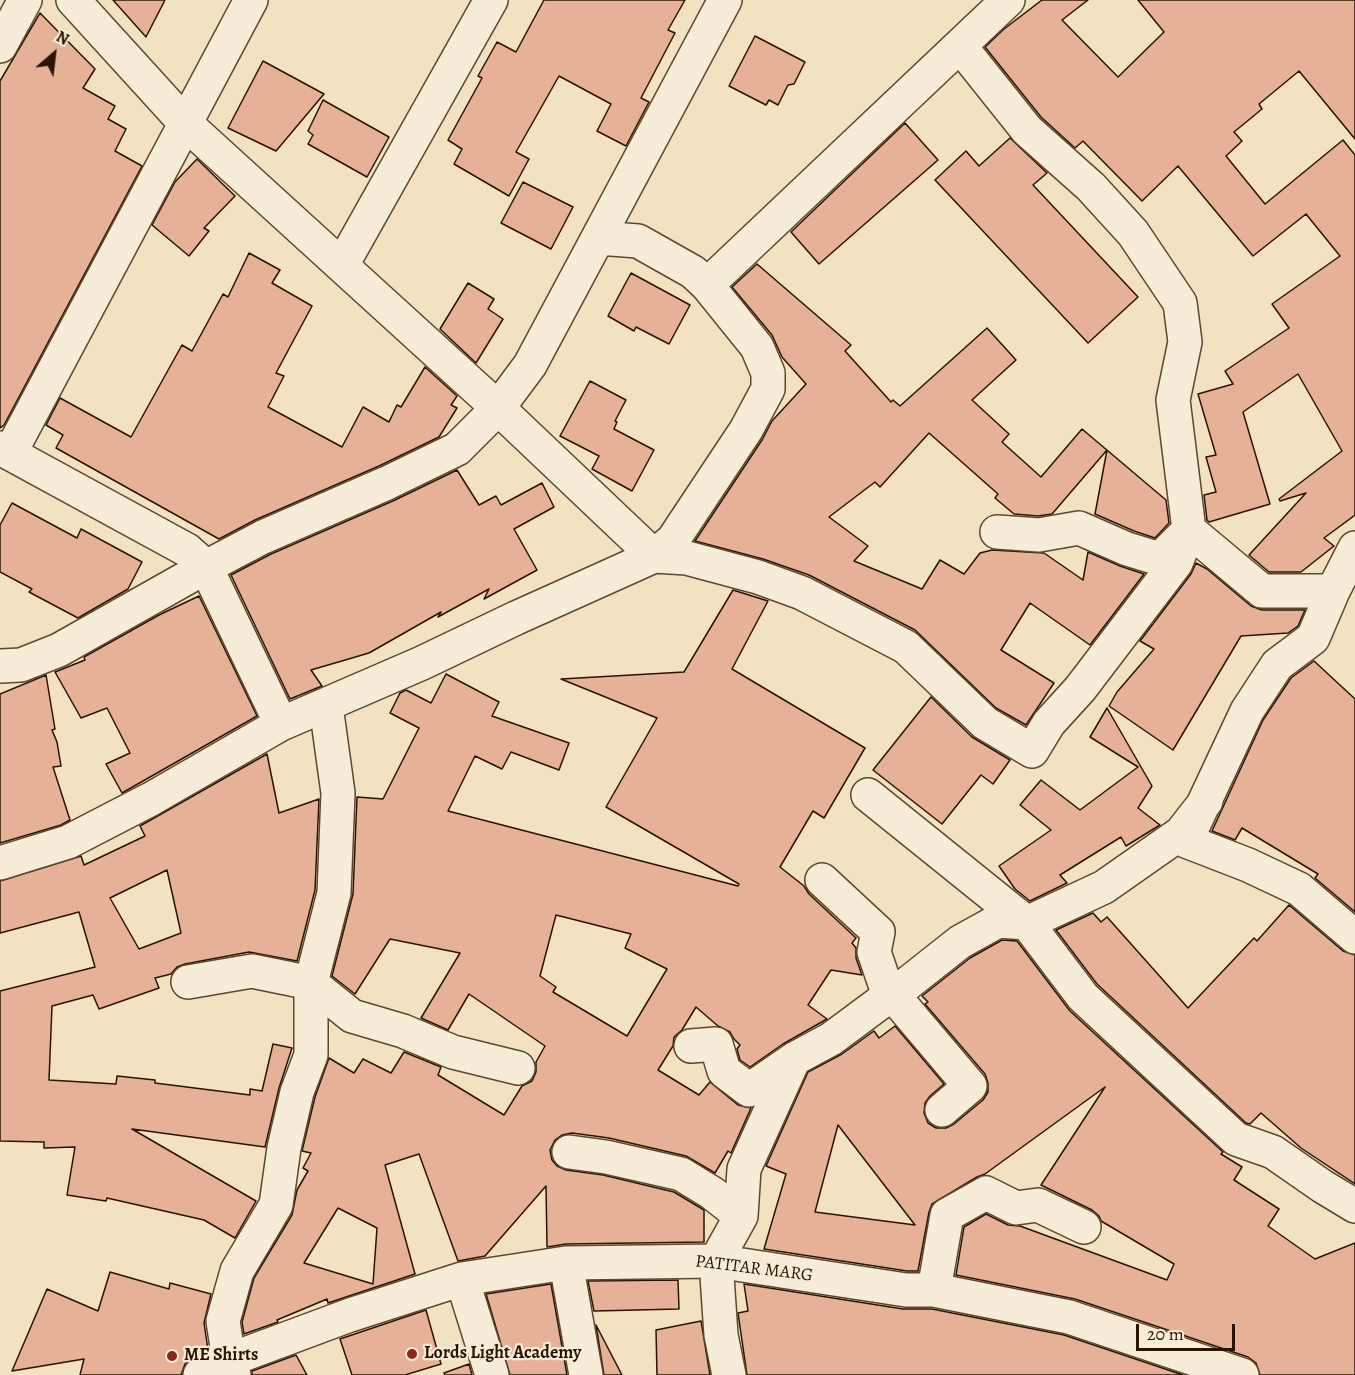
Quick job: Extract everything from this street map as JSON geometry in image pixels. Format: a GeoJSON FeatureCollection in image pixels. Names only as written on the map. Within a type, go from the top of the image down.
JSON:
{"type":"FeatureCollection","features":[{"type":"Feature","properties":{"kind":"street"},"geometry":{"type":"LineString","coordinates":[[0,46],[25,0]]}},
{"type":"Feature","properties":{"kind":"street"},"geometry":{"type":"LineString","coordinates":[[73,0],[185,123],[498,408],[654,556],[687,558],[758,577],[802,592],[906,647],[986,723],[1032,751],[1049,723],[1080,689],[1176,563],[1189,530],[1173,400],[1185,342],[1180,303],[1132,233],[1091,187],[1027,130],[960,46]]}},
{"type":"Feature","properties":{"kind":"street"},"geometry":{"type":"LineString","coordinates":[[251,0],[5,450],[187,550],[206,567],[280,724]]}},
{"type":"Feature","properties":{"kind":"street"},"geometry":{"type":"LineString","coordinates":[[342,265],[491,0]]}},
{"type":"Feature","properties":{"kind":"street"},"geometry":{"type":"LineString","coordinates":[[0,666],[21,665],[59,650],[263,537],[387,483],[457,449],[498,408],[530,365],[725,0]]}},
{"type":"Feature","properties":{"kind":"street"},"geometry":{"type":"LineString","coordinates":[[707,285],[960,46],[989,6]]}},
{"type":"Feature","properties":{"kind":"street"},"geometry":{"type":"LineString","coordinates":[[0,863],[68,842],[151,799],[280,724],[326,706],[654,556],[673,540],[746,430],[768,389],[768,373],[757,347],[707,285],[693,272],[638,241],[598,238]]}},
{"type":"Feature","properties":{"kind":"street"},"geometry":{"type":"LineString","coordinates":[[997,532],[1038,535],[1079,528],[1127,549],[1160,559],[1189,530]]}},
{"type":"Feature","properties":{"kind":"street"},"geometry":{"type":"LineString","coordinates":[[1189,530],[1262,591],[1333,591]]}},
{"type":"Feature","properties":{"kind":"street"},"geometry":{"type":"LineString","coordinates":[[1355,548],[1313,638],[1277,665],[1247,711],[1186,840],[1248,864],[1299,890],[1355,937]]}},
{"type":"Feature","properties":{"kind":"street"},"geometry":{"type":"LineString","coordinates":[[231,1367],[223,1322],[237,1271],[276,1205],[284,1148],[297,1092],[311,1055],[311,983],[334,893],[338,793],[326,706]]}},
{"type":"Feature","properties":{"kind":"street"},"geometry":{"type":"LineString","coordinates":[[868,795],[1028,923],[1083,997],[1236,1139],[1273,1152],[1355,1206]]}},
{"type":"Feature","properties":{"kind":"street"},"geometry":{"type":"LineString","coordinates":[[691,1046],[716,1044],[724,1071],[748,1090],[794,1059],[831,1039],[960,942],[998,921],[1028,923],[1104,886],[1181,833],[1206,801]]}},
{"type":"Feature","properties":{"kind":"street"},"geometry":{"type":"LineString","coordinates":[[822,880],[878,932],[874,952],[891,995],[970,1086],[942,1110]]}},
{"type":"Feature","properties":{"kind":"street"},"geometry":{"type":"LineString","coordinates":[[188,982],[252,971],[311,983],[352,1016],[403,1031],[453,1052],[518,1068]]}},
{"type":"Feature","properties":{"kind":"street"},"geometry":{"type":"LineString","coordinates":[[729,1375],[721,1335],[716,1261],[741,1216],[744,1169],[794,1059]]}},
{"type":"Feature","properties":{"kind":"street"},"geometry":{"type":"LineString","coordinates":[[569,1152],[606,1157],[681,1174],[712,1193],[741,1216]]}},
{"type":"Feature","properties":{"kind":"street"},"geometry":{"type":"LineString","coordinates":[[934,1290],[947,1215],[986,1193],[1016,1208],[1038,1205],[1084,1227]]}},
{"type":"Feature","properties":{"kind":"street","name":"PATITAR MARG"},"geometry":{"type":"LineString","coordinates":[[200,1375],[231,1367],[350,1315],[462,1279],[566,1263],[716,1261],[896,1288],[934,1290],[1069,1317],[1242,1375]]}},
{"type":"Feature","properties":{"kind":"street"},"geometry":{"type":"LineString","coordinates":[[566,1263],[586,1375]]}},
{"type":"Feature","properties":{"kind":"street"},"geometry":{"type":"LineString","coordinates":[[462,1279],[492,1375]]}},
{"type":"Feature","properties":{"kind":"building"},"geometry":{"type":"Polygon","coordinates":[[[113,0],[165,0],[146,37],[113,0]]]}},
{"type":"Feature","properties":{"kind":"building"},"geometry":{"type":"Polygon","coordinates":[[[544,0],[685,0],[668,30],[675,33],[641,98],[649,102],[626,146],[597,131],[611,104],[559,76],[516,152],[529,159],[509,196],[454,164],[462,149],[448,140],[482,78],[478,76],[497,42],[516,52],[544,0]]]}},
{"type":"Feature","properties":{"kind":"building"},"geometry":{"type":"Polygon","coordinates":[[[1042,0],[1088,0],[1062,20],[1118,77],[1164,32],[1138,0],[1355,0],[1355,139],[1299,71],[1259,104],[1262,109],[1234,132],[1242,141],[1226,156],[1265,204],[1343,140],[1355,155],[1355,515],[1324,538],[1334,546],[1301,572],[1269,572],[1249,555],[1306,493],[1280,501],[1279,499],[1342,451],[1298,374],[1243,412],[1270,504],[1209,522],[1204,495],[1216,492],[1206,457],[1216,455],[1198,394],[1233,384],[1225,371],[1289,328],[1272,304],[1340,256],[1306,214],[1253,256],[1178,166],[1142,201],[1083,141],[1075,148],[1041,117],[985,47],[1004,29],[1042,0]]]}},
{"type":"Feature","properties":{"kind":"building"},"geometry":{"type":"Polygon","coordinates":[[[40,13],[95,69],[83,88],[115,106],[108,119],[126,129],[115,151],[142,166],[4,425],[0,428],[0,81],[40,13]]]}},
{"type":"Feature","properties":{"kind":"building"},"geometry":{"type":"Polygon","coordinates":[[[755,36],[805,62],[794,84],[788,85],[778,105],[769,100],[766,105],[729,86],[755,36]]]}},
{"type":"Feature","properties":{"kind":"building"},"geometry":{"type":"Polygon","coordinates":[[[263,61],[324,94],[276,151],[228,128],[263,61]]]}},
{"type":"Feature","properties":{"kind":"building"},"geometry":{"type":"Polygon","coordinates":[[[323,100],[389,137],[367,177],[308,144],[313,135],[308,131],[323,100]]]}},
{"type":"Feature","properties":{"kind":"building"},"geometry":{"type":"Polygon","coordinates":[[[905,123],[938,160],[819,264],[791,232],[905,123]]]}},
{"type":"Feature","properties":{"kind":"building"},"geometry":{"type":"Polygon","coordinates":[[[1010,138],[1047,173],[1033,185],[1138,297],[1088,343],[935,180],[966,151],[979,166],[1010,138]]]}},
{"type":"Feature","properties":{"kind":"building"},"geometry":{"type":"Polygon","coordinates":[[[197,159],[235,196],[204,228],[209,231],[189,256],[152,225],[175,182],[197,159]]]}},
{"type":"Feature","properties":{"kind":"building"},"geometry":{"type":"Polygon","coordinates":[[[523,182],[573,207],[551,249],[501,223],[523,182]]]}},
{"type":"Feature","properties":{"kind":"building"},"geometry":{"type":"Polygon","coordinates":[[[249,253],[280,270],[272,283],[312,306],[276,373],[284,376],[268,407],[342,447],[363,407],[389,422],[397,405],[401,407],[425,367],[457,396],[451,405],[457,408],[439,437],[255,520],[219,539],[56,448],[63,435],[46,425],[60,398],[131,437],[182,345],[192,351],[223,294],[228,297],[249,253]]]}},
{"type":"Feature","properties":{"kind":"building"},"geometry":{"type":"Polygon","coordinates":[[[757,264],[851,345],[845,351],[891,402],[893,400],[900,406],[987,328],[1016,360],[972,400],[1009,434],[1002,442],[1041,477],[1082,429],[1107,450],[1052,514],[1038,516],[1014,514],[995,498],[998,494],[929,433],[880,487],[875,482],[829,517],[868,546],[854,561],[922,589],[940,560],[964,574],[980,553],[992,550],[1044,553],[1083,580],[1088,552],[1144,574],[1090,645],[1030,603],[1001,650],[1054,683],[1026,725],[996,708],[915,630],[809,575],[763,559],[695,541],[762,440],[772,421],[806,384],[782,357],[772,335],[732,287],[757,264]]]}},
{"type":"Feature","properties":{"kind":"building"},"geometry":{"type":"Polygon","coordinates":[[[631,273],[690,305],[669,344],[636,327],[634,331],[608,316],[631,273]]]}},
{"type":"Feature","properties":{"kind":"building"},"geometry":{"type":"Polygon","coordinates":[[[468,283],[494,299],[488,309],[503,319],[476,363],[440,329],[468,283]]]}},
{"type":"Feature","properties":{"kind":"building"},"geometry":{"type":"Polygon","coordinates":[[[590,381],[626,400],[615,421],[617,422],[614,429],[654,450],[632,491],[592,469],[599,456],[560,436],[590,381]]]}},
{"type":"Feature","properties":{"kind":"building"},"geometry":{"type":"Polygon","coordinates":[[[1107,450],[1166,500],[1169,523],[1155,538],[1095,514],[1107,450]]]}},
{"type":"Feature","properties":{"kind":"building"},"geometry":{"type":"Polygon","coordinates":[[[457,470],[479,505],[496,496],[501,505],[542,483],[554,507],[514,529],[537,570],[484,599],[489,589],[438,617],[441,612],[369,653],[311,670],[322,686],[290,699],[231,575],[271,554],[395,500],[457,470]]]}},
{"type":"Feature","properties":{"kind":"building"},"geometry":{"type":"Polygon","coordinates":[[[12,503],[77,538],[81,529],[142,562],[128,589],[78,618],[29,592],[32,589],[0,572],[0,525],[12,503]]]}},
{"type":"Feature","properties":{"kind":"building"},"geometry":{"type":"Polygon","coordinates":[[[1196,563],[1207,569],[1251,606],[1262,610],[1305,610],[1298,626],[1288,633],[1241,636],[1173,750],[1109,706],[1117,692],[1154,649],[1140,641],[1191,574],[1196,563]]]}},
{"type":"Feature","properties":{"kind":"building"},"geometry":{"type":"Polygon","coordinates":[[[733,590],[768,601],[732,669],[865,748],[824,818],[813,811],[780,867],[804,886],[809,894],[856,938],[852,943],[856,948],[856,958],[862,975],[831,970],[808,1005],[827,1019],[783,1044],[750,1067],[740,1060],[737,1049],[740,1045],[730,1032],[718,1026],[696,1007],[682,1030],[674,1037],[673,1046],[658,1070],[699,1095],[710,1082],[738,1105],[751,1108],[731,1153],[728,1151],[715,1173],[686,1156],[609,1138],[572,1133],[562,1135],[555,1140],[550,1150],[552,1160],[557,1166],[566,1170],[603,1175],[674,1192],[704,1210],[704,1242],[566,1244],[547,1247],[546,1186],[485,1256],[458,1261],[419,1154],[385,1165],[415,1274],[328,1303],[327,1299],[277,1320],[278,1322],[244,1334],[242,1322],[254,1278],[292,1215],[297,1190],[308,1171],[303,1168],[311,1153],[302,1151],[315,1097],[329,1058],[354,1073],[363,1059],[391,1073],[404,1052],[441,1067],[438,1075],[504,1115],[522,1086],[532,1081],[536,1072],[536,1062],[545,1046],[469,994],[448,1030],[421,1018],[460,953],[390,939],[355,994],[332,976],[353,894],[357,797],[383,799],[419,728],[390,713],[400,693],[406,690],[431,703],[446,674],[499,702],[492,716],[569,743],[559,770],[511,752],[502,769],[475,756],[448,811],[738,886],[739,884],[606,807],[657,718],[561,679],[684,672],[733,590]],[[556,915],[540,976],[556,987],[553,992],[627,1036],[667,969],[625,948],[631,934],[556,915]],[[338,1208],[304,1263],[373,1284],[377,1228],[338,1208]]]}},
{"type":"Feature","properties":{"kind":"building"},"geometry":{"type":"Polygon","coordinates":[[[199,596],[257,716],[122,793],[106,764],[130,753],[107,708],[81,718],[55,672],[85,660],[84,657],[159,615],[199,596]]]}},
{"type":"Feature","properties":{"kind":"building"},"geometry":{"type":"Polygon","coordinates":[[[1314,661],[1355,699],[1355,912],[1315,878],[1318,874],[1242,828],[1235,840],[1212,831],[1263,720],[1291,678],[1314,661]]]}},
{"type":"Feature","properties":{"kind":"building"},"geometry":{"type":"Polygon","coordinates":[[[46,675],[55,729],[52,730],[57,742],[61,766],[53,767],[70,820],[61,825],[0,843],[0,694],[46,675]]]}},
{"type":"Feature","properties":{"kind":"building"},"geometry":{"type":"Polygon","coordinates":[[[931,697],[972,737],[1010,760],[993,784],[981,775],[942,824],[873,770],[931,697]]]}},
{"type":"Feature","properties":{"kind":"building"},"geometry":{"type":"Polygon","coordinates":[[[1107,708],[1152,786],[1138,808],[1160,825],[1126,846],[1121,837],[1060,875],[1067,883],[1030,901],[1015,889],[999,866],[1051,830],[1020,805],[1041,780],[1080,810],[1138,767],[1090,737],[1107,708]]]}},
{"type":"Feature","properties":{"kind":"building"},"geometry":{"type":"Polygon","coordinates":[[[267,754],[279,813],[319,799],[315,890],[297,961],[249,952],[177,967],[171,974],[155,978],[159,988],[99,1009],[93,995],[52,1006],[49,1080],[116,1084],[117,1076],[250,1095],[250,1089],[262,1091],[273,1044],[292,1048],[279,1088],[265,1147],[132,1129],[256,1201],[235,1238],[204,1220],[107,1198],[106,1201],[67,1195],[75,1147],[44,1148],[44,1142],[0,1141],[0,991],[95,967],[79,912],[0,933],[0,881],[81,856],[84,865],[145,836],[140,826],[267,754]],[[167,870],[110,898],[139,949],[181,933],[167,870]]]}},
{"type":"Feature","properties":{"kind":"building"},"geometry":{"type":"Polygon","coordinates":[[[1289,905],[1343,951],[1355,955],[1355,1184],[1301,1148],[1261,1113],[1250,1124],[1246,1123],[1097,984],[1056,930],[1093,913],[1101,922],[1107,917],[1188,1008],[1254,938],[1257,941],[1289,905]]]}},
{"type":"Feature","properties":{"kind":"building"},"geometry":{"type":"Polygon","coordinates":[[[1002,940],[1017,941],[1070,1011],[1223,1152],[1221,1154],[1242,1167],[1234,1180],[1279,1209],[1268,1226],[1315,1259],[1355,1243],[1355,1375],[1260,1375],[1256,1363],[1248,1357],[1075,1299],[956,1275],[964,1227],[986,1214],[1008,1225],[1020,1226],[1167,1280],[1174,1264],[1101,1221],[1092,1210],[1041,1185],[1105,1087],[985,1174],[932,1204],[918,1271],[764,1249],[786,1174],[766,1166],[808,1072],[842,1054],[874,1031],[879,1038],[895,1026],[944,1084],[925,1103],[924,1113],[928,1123],[936,1128],[946,1128],[983,1100],[988,1092],[985,1074],[925,1004],[928,1002],[922,996],[970,958],[1002,940]],[[838,1125],[815,1212],[915,1225],[838,1125]]]}},
{"type":"Feature","properties":{"kind":"building"},"geometry":{"type":"Polygon","coordinates":[[[110,1272],[169,1289],[170,1283],[211,1294],[204,1323],[208,1350],[191,1358],[185,1364],[181,1375],[80,1375],[84,1359],[12,1371],[47,1289],[98,1311],[110,1272]]]}},
{"type":"Feature","properties":{"kind":"building"},"geometry":{"type":"Polygon","coordinates":[[[678,1280],[679,1309],[594,1311],[588,1281],[678,1280]]]}},
{"type":"Feature","properties":{"kind":"building"},"geometry":{"type":"Polygon","coordinates":[[[551,1284],[567,1375],[510,1375],[486,1294],[551,1284]]]}},
{"type":"Feature","properties":{"kind":"building"},"geometry":{"type":"Polygon","coordinates":[[[744,1284],[903,1309],[932,1309],[1064,1335],[1183,1375],[747,1375],[738,1313],[748,1311],[744,1284]]]}},
{"type":"Feature","properties":{"kind":"building"},"geometry":{"type":"Polygon","coordinates":[[[426,1310],[441,1364],[405,1375],[352,1375],[340,1339],[426,1310]]]}},
{"type":"Feature","properties":{"kind":"building"},"geometry":{"type":"Polygon","coordinates":[[[701,1321],[710,1375],[657,1375],[656,1330],[701,1321]]]}},
{"type":"Feature","properties":{"kind":"building"},"geometry":{"type":"Polygon","coordinates":[[[596,1325],[622,1375],[604,1375],[596,1325]]]}},
{"type":"Feature","properties":{"kind":"building"},"geometry":{"type":"Polygon","coordinates":[[[296,1355],[307,1375],[252,1375],[252,1371],[296,1355]]]}},
{"type":"Feature","properties":{"kind":"building"},"geometry":{"type":"Polygon","coordinates":[[[469,1364],[472,1375],[445,1375],[444,1373],[469,1364]]]}},
{"type":"Feature","properties":{"kind":"place","name":"Lords Light Academy"},"geometry":{"type":"Point","coordinates":[412,1354]}},
{"type":"Feature","properties":{"kind":"place","name":"ME Shirts"},"geometry":{"type":"Point","coordinates":[172,1356]}}]}
